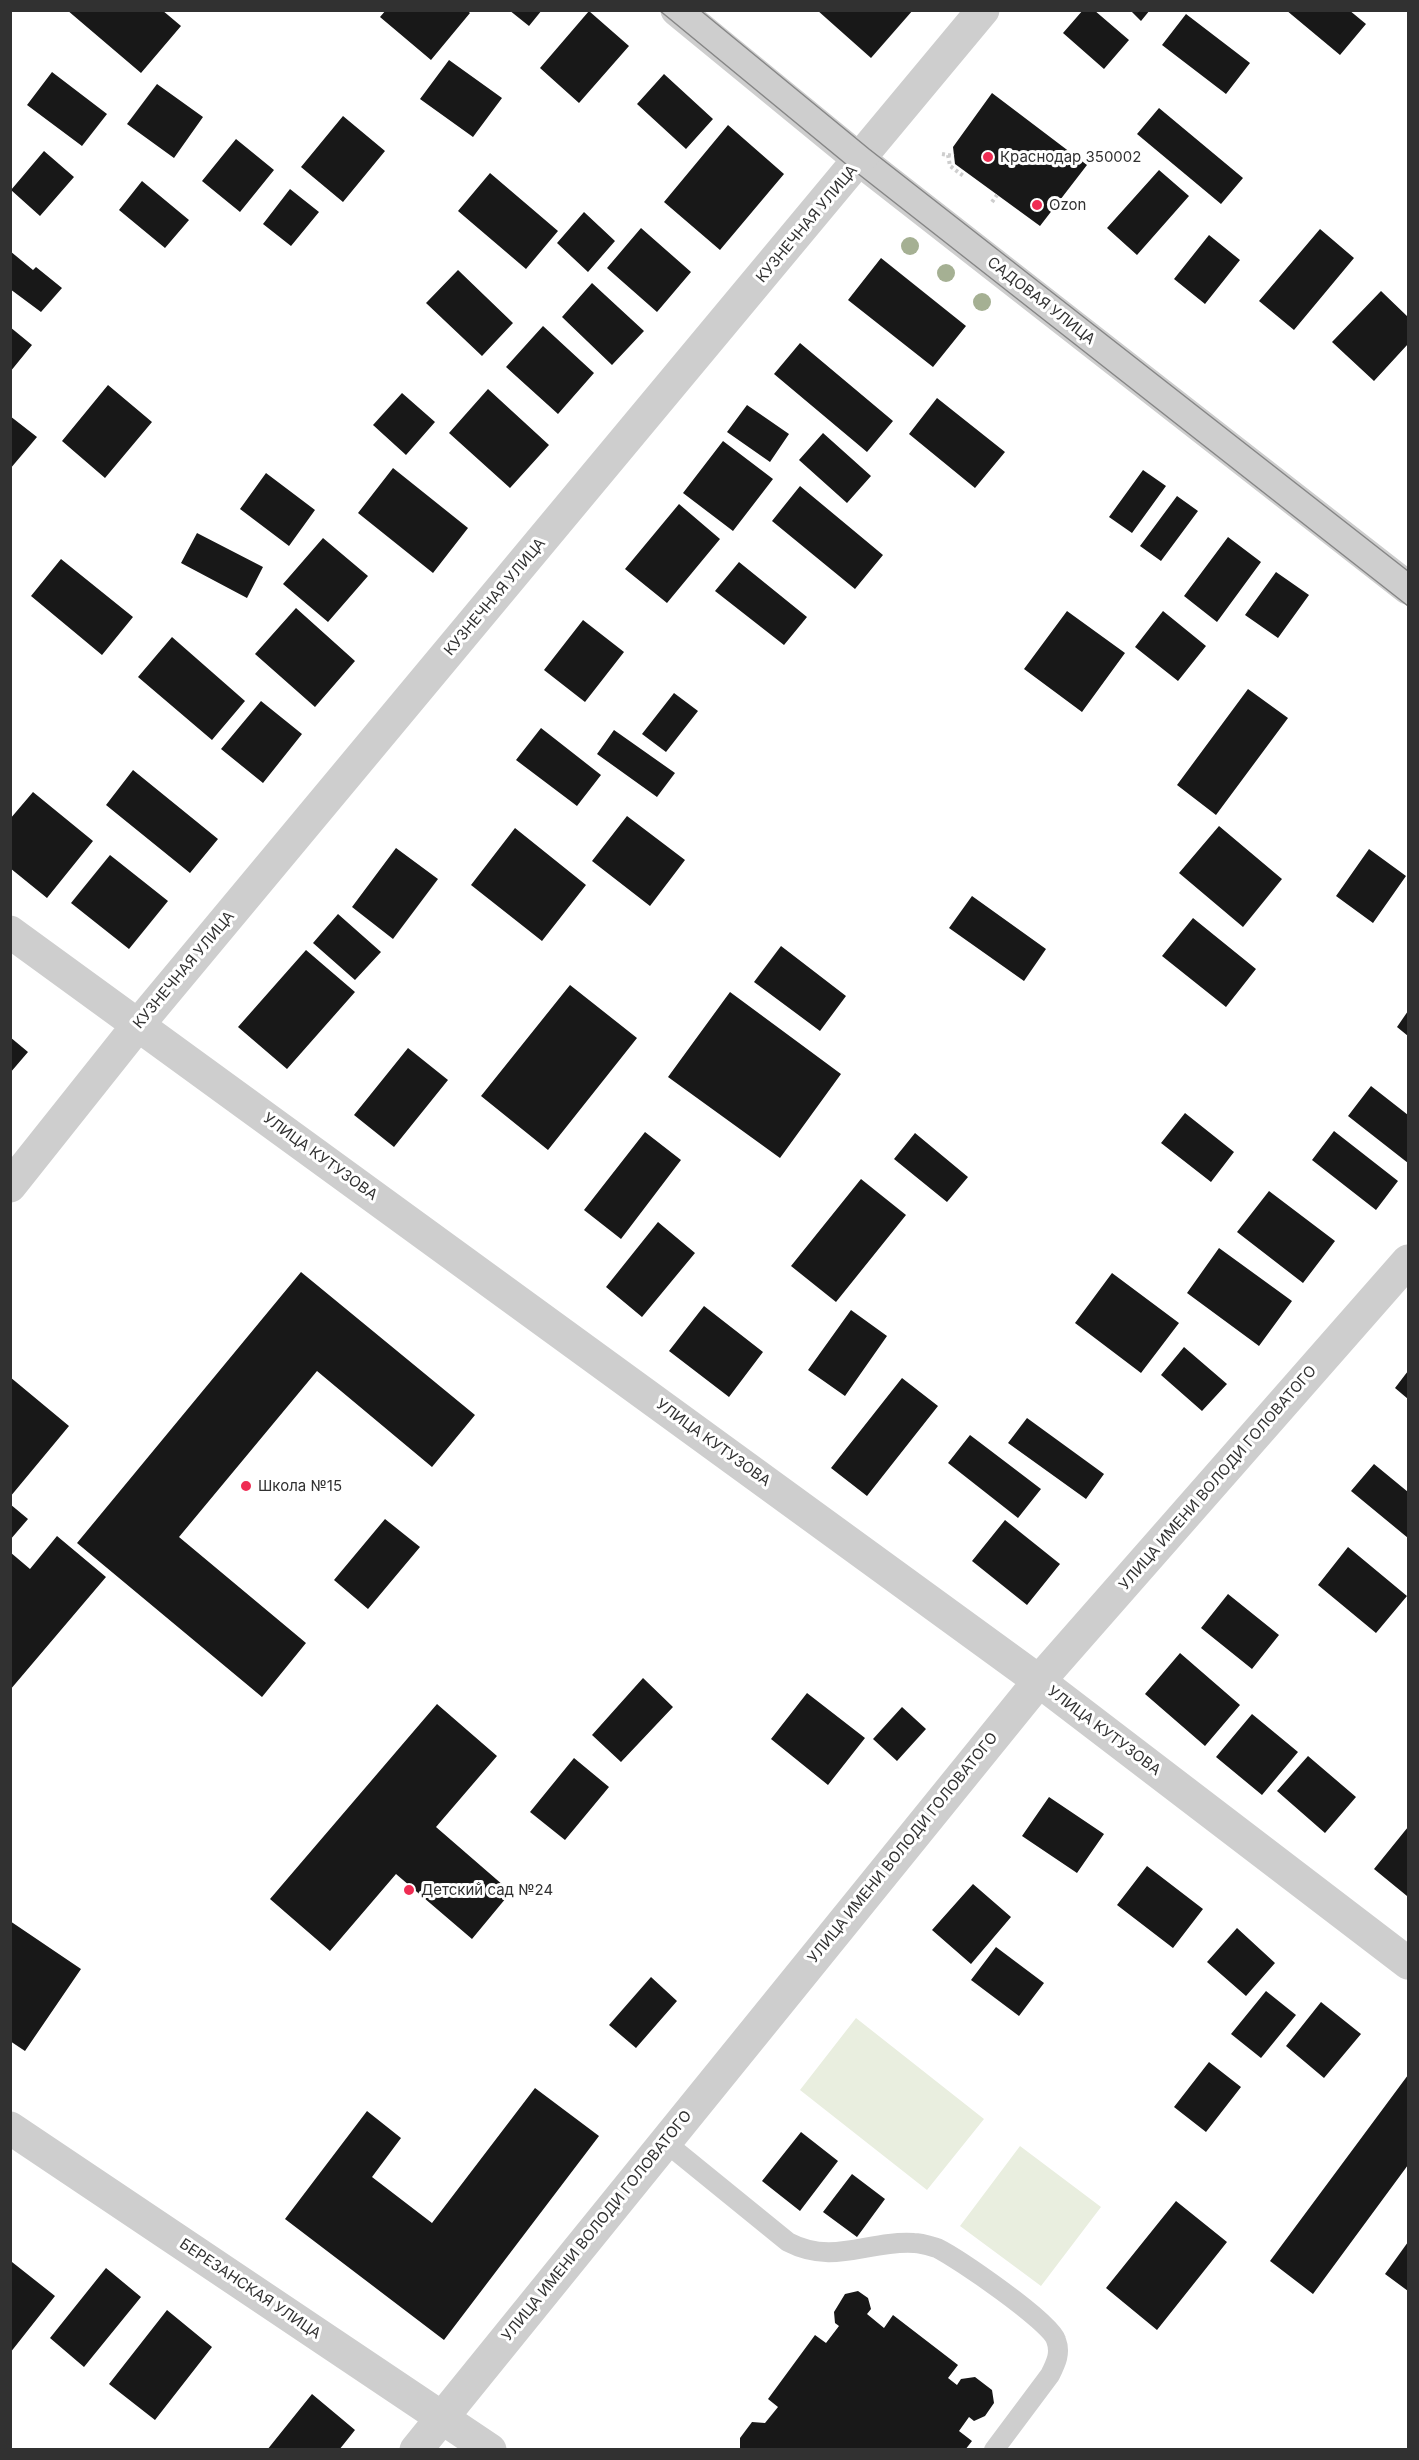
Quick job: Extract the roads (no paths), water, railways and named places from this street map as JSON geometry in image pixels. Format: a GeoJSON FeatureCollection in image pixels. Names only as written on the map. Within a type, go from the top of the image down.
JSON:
{"type":"FeatureCollection","features":[{"type":"Feature","properties":{"kind":"street","name":"САДОВАЯ УЛИЦА"},"geometry":{"type":"LineString","coordinates":[[677,10],[860,160],[1408,588]]}},
{"type":"Feature","properties":{"kind":"street","name":"КУЗНЕЧНАЯ УЛИЦА"},"geometry":{"type":"LineString","coordinates":[[10,1186],[138,1024],[983,10]]}},
{"type":"Feature","properties":{"kind":"street","name":"УЛИЦА КУТУЗОВА"},"geometry":{"type":"LineString","coordinates":[[10,932],[1039,1681],[1408,1963]]}},
{"type":"Feature","properties":{"kind":"street","name":"УЛИЦА ИМЕНИ ВОЛОДИ ГОЛОВАТОГО"},"geometry":{"type":"LineString","coordinates":[[416,2450],[1039,1681],[1407,1267]]}},
{"type":"Feature","properties":{"kind":"street","name":"БЕРЕЗАНСКАЯ УЛИЦА"},"geometry":{"type":"LineString","coordinates":[[10,2128],[490,2450]]}},
{"type":"Feature","properties":{"kind":"lane"},"geometry":{"type":"LineString","coordinates":[[665,2142],[788,2242],[803,2250],[820,2254],[914,2243],[934,2247],[962,2262],[1050,2329],[1059,2350],[1057,2362],[994,2450]]}},
{"type":"Feature","properties":{"kind":"tram line"},"geometry":{"type":"LineString","coordinates":[[659,10],[852,169],[1408,606]]}},
{"type":"Feature","properties":{"kind":"tram line"},"geometry":{"type":"LineString","coordinates":[[700,10],[869,149],[1408,571]]}},
{"type":"Feature","properties":{"kind":"place","name":"Краснодар 350002"},"geometry":{"type":"Point","coordinates":[988,157]}},
{"type":"Feature","properties":{"kind":"place","name":"Ozon"},"geometry":{"type":"Point","coordinates":[1037,205]}},
{"type":"Feature","properties":{"kind":"place","name":"Школа №15"},"geometry":{"type":"Point","coordinates":[246,1486]}},
{"type":"Feature","properties":{"kind":"place","name":"Детский сад №24"},"geometry":{"type":"Point","coordinates":[409,1890]}}]}
